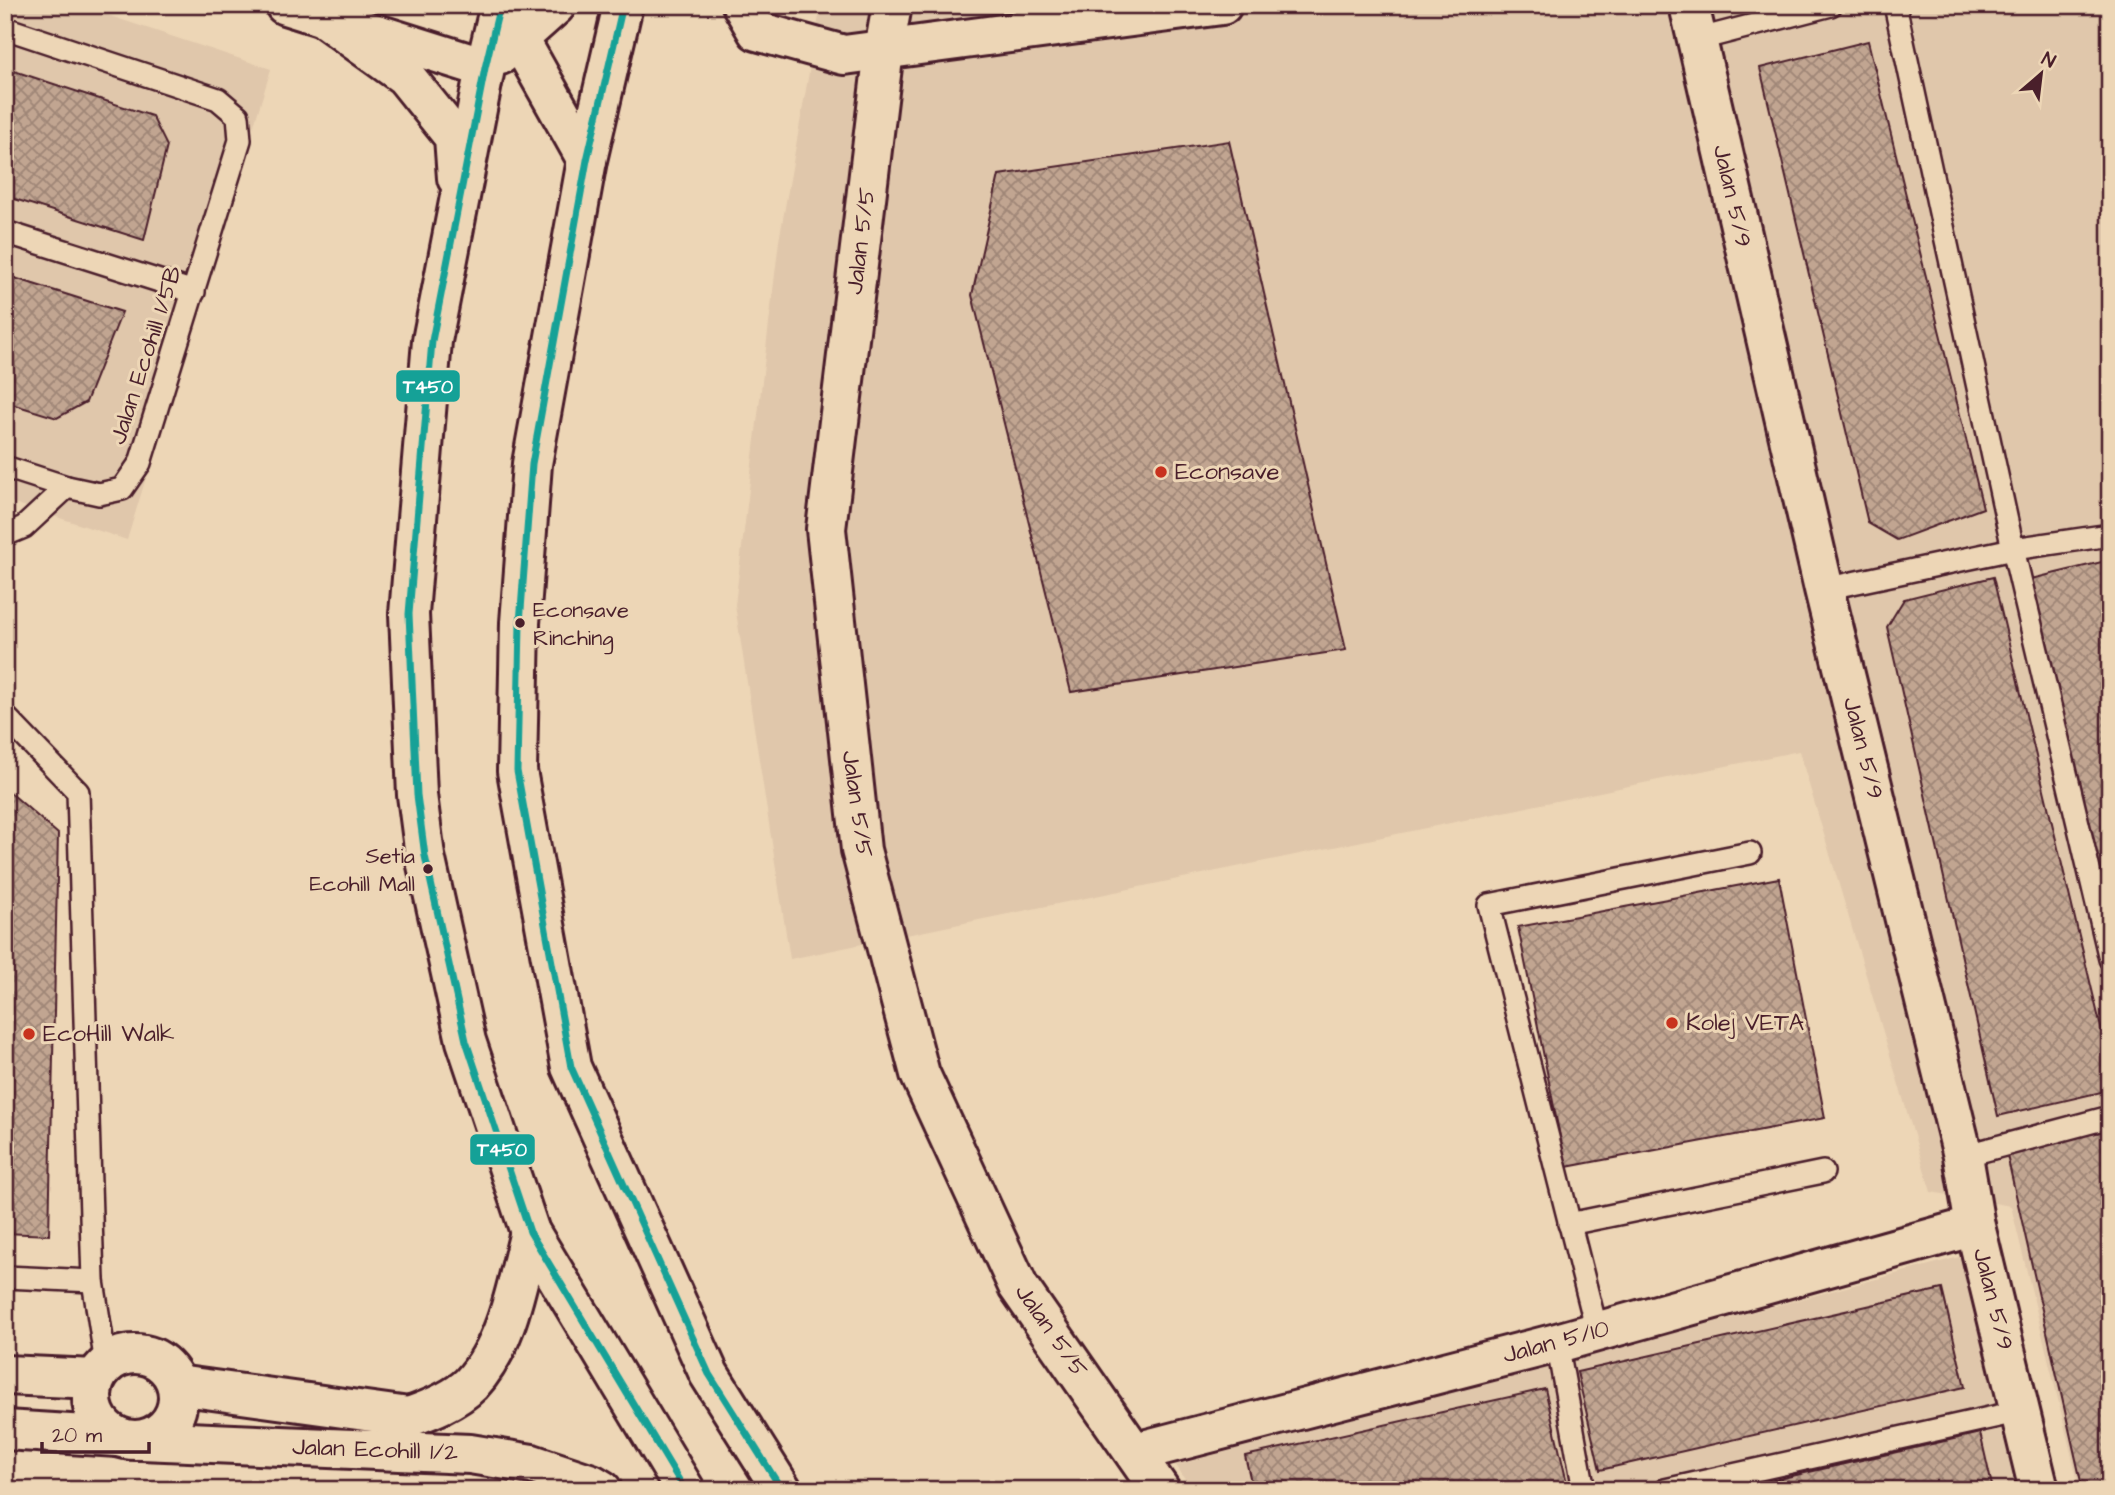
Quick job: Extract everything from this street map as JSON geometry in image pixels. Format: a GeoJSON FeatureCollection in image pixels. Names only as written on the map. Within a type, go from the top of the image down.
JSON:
{"type":"FeatureCollection","features":[{"type":"Feature","properties":{"kind":"street"},"geometry":{"type":"LineString","coordinates":[[285,5],[485,68]]}},
{"type":"Feature","properties":{"kind":"street"},"geometry":{"type":"LineString","coordinates":[[500,5],[587,160]]}},
{"type":"Feature","properties":{"kind":"street"},"geometry":{"type":"LineString","coordinates":[[500,5],[485,68],[432,341],[409,614],[417,795],[425,856],[466,1041],[530,1232],[685,1490]]}},
{"type":"Feature","properties":{"kind":"street"},"geometry":{"type":"LineString","coordinates":[[485,68],[556,5]]}},
{"type":"Feature","properties":{"kind":"street"},"geometry":{"type":"LineString","coordinates":[[623,5],[587,160],[532,464],[520,623],[517,771],[571,1066],[709,1374],[782,1490]]}},
{"type":"Feature","properties":{"kind":"street"},"geometry":{"type":"LineString","coordinates":[[742,5],[757,31],[844,55],[1222,5]]}},
{"type":"Feature","properties":{"kind":"street","name":"Jalan 5/5"},"geometry":{"type":"LineString","coordinates":[[892,5],[884,50],[825,529],[861,850],[920,1074],[1018,1286],[1160,1490]]}},
{"type":"Feature","properties":{"kind":"street"},"geometry":{"type":"LineString","coordinates":[[327,20],[405,76],[454,137],[460,205]]}},
{"type":"Feature","properties":{"kind":"street","name":"Jalan 5/9"},"geometry":{"type":"LineString","coordinates":[[1693,23],[1824,589],[1963,1156],[1975,1226],[2039,1490]]}},
{"type":"Feature","properties":{"kind":"street","name":"Jalan 5/10"},"geometry":{"type":"LineString","coordinates":[[1136,1452],[1557,1343],[1975,1226]]}},
{"type":"Feature","properties":{"kind":"street","name":"Jalan Ecohill 1/2"},"geometry":{"type":"LineString","coordinates":[[177,1385],[409,1418],[434,1408],[470,1385],[488,1359],[508,1318],[530,1232]]}},
{"type":"Feature","properties":{"kind":"street"},"geometry":{"type":"LineString","coordinates":[[123,1354],[142,1354],[164,1365],[177,1385],[177,1409],[165,1430],[130,1439],[99,1422],[91,1399],[100,1372],[123,1354]]}},
{"type":"Feature","properties":{"kind":"street"},"geometry":{"type":"LineString","coordinates":[[5,1375],[100,1372]]}},
{"type":"Feature","properties":{"kind":"street","name":"Jalan Ecohill 1/2"},"geometry":{"type":"LineString","coordinates":[[5,1430],[130,1439],[470,1454],[532,1464],[592,1484],[602,1490]]}},
{"type":"Feature","properties":{"kind":"lane"},"geometry":{"type":"LineString","coordinates":[[612,51],[629,5]]}},
{"type":"Feature","properties":{"kind":"lane"},"geometry":{"type":"LineString","coordinates":[[1693,23],[1831,5]]}},
{"type":"Feature","properties":{"kind":"lane"},"geometry":{"type":"LineString","coordinates":[[1895,5],[2013,549],[2110,959]]}},
{"type":"Feature","properties":{"kind":"lane","name":"Jalan Ecohill 1/5B"},"geometry":{"type":"LineString","coordinates":[[5,28],[218,99],[238,116],[240,140],[140,463],[122,489],[99,494],[67,487],[5,467]]}},
{"type":"Feature","properties":{"kind":"lane"},"geometry":{"type":"LineString","coordinates":[[5,232],[194,292]]}},
{"type":"Feature","properties":{"kind":"lane"},"geometry":{"type":"LineString","coordinates":[[5,535],[24,527],[67,487]]}},
{"type":"Feature","properties":{"kind":"lane"},"geometry":{"type":"LineString","coordinates":[[1824,589],[2013,549],[2110,535]]}},
{"type":"Feature","properties":{"kind":"lane"},"geometry":{"type":"LineString","coordinates":[[5,716],[78,792],[93,1281],[100,1372]]}},
{"type":"Feature","properties":{"kind":"lane"},"geometry":{"type":"LineString","coordinates":[[1597,1331],[1489,905],[1750,853]]}},
{"type":"Feature","properties":{"kind":"lane"},"geometry":{"type":"LineString","coordinates":[[1963,1156],[2110,1117]]}},
{"type":"Feature","properties":{"kind":"lane"},"geometry":{"type":"LineString","coordinates":[[1569,1224],[1823,1172]]}},
{"type":"Feature","properties":{"kind":"lane"},"geometry":{"type":"LineString","coordinates":[[5,1277],[93,1281]]}},
{"type":"Feature","properties":{"kind":"lane"},"geometry":{"type":"LineString","coordinates":[[1557,1343],[1584,1490]]}},
{"type":"Feature","properties":{"kind":"lane"},"geometry":{"type":"LineString","coordinates":[[1665,1490],[2021,1411]]}},
{"type":"Feature","properties":{"kind":"shaded area"},"geometry":{"type":"Polygon","coordinates":[[[5,5],[77,5],[271,69],[127,540],[5,500],[5,5]]]}},
{"type":"Feature","properties":{"kind":"shaded area"},"geometry":{"type":"Polygon","coordinates":[[[821,5],[2110,5],[2110,1490],[2080,1490],[2011,1206],[1931,1192],[1799,751],[790,959],[735,605],[779,241],[821,5]]]}},
{"type":"Feature","properties":{"kind":"shaded area"},"geometry":{"type":"Polygon","coordinates":[[[1963,1256],[2017,1490],[1192,1490],[1176,1465],[1963,1256]]]}},
{"type":"Feature","properties":{"kind":"building"},"geometry":{"type":"Polygon","coordinates":[[[1738,5],[1773,5],[1739,13],[1738,5]]]}},
{"type":"Feature","properties":{"kind":"building"},"geometry":{"type":"Polygon","coordinates":[[[1868,41],[1983,508],[1897,540],[1868,523],[1760,68],[1868,41]]]}},
{"type":"Feature","properties":{"kind":"building"},"geometry":{"type":"Polygon","coordinates":[[[5,68],[152,116],[167,146],[144,240],[5,196],[5,68]]]}},
{"type":"Feature","properties":{"kind":"building","name":"Econsave"},"geometry":{"type":"Polygon","coordinates":[[[1229,141],[1346,650],[1071,692],[972,295],[999,175],[1229,141]]]}},
{"type":"Feature","properties":{"kind":"building"},"geometry":{"type":"Polygon","coordinates":[[[5,275],[122,312],[86,402],[57,418],[5,402],[5,275]]]}},
{"type":"Feature","properties":{"kind":"building"},"geometry":{"type":"Polygon","coordinates":[[[2110,560],[2110,920],[2031,579],[2110,560]]]}},
{"type":"Feature","properties":{"kind":"building"},"geometry":{"type":"Polygon","coordinates":[[[1993,577],[2110,1065],[2110,1090],[1998,1116],[1887,627],[1904,599],[1993,577]]]}},
{"type":"Feature","properties":{"kind":"building","name":"EcoHill Walk"},"geometry":{"type":"Polygon","coordinates":[[[5,788],[58,834],[49,1235],[5,1233],[5,788]]]}},
{"type":"Feature","properties":{"kind":"building","name":"Kolej VETA"},"geometry":{"type":"Polygon","coordinates":[[[1779,878],[1825,1118],[1566,1167],[1518,927],[1779,878]]]}},
{"type":"Feature","properties":{"kind":"building"},"geometry":{"type":"Polygon","coordinates":[[[2110,1130],[2110,1490],[2089,1490],[2082,1486],[2006,1151],[2110,1130]]]}},
{"type":"Feature","properties":{"kind":"building"},"geometry":{"type":"Polygon","coordinates":[[[1942,1289],[1965,1387],[1600,1470],[1577,1372],[1942,1289]]]}},
{"type":"Feature","properties":{"kind":"building"},"geometry":{"type":"Polygon","coordinates":[[[1545,1389],[1568,1487],[1556,1490],[1253,1490],[1245,1456],[1545,1389]]]}},
{"type":"Feature","properties":{"kind":"building"},"geometry":{"type":"Polygon","coordinates":[[[1980,1433],[1993,1490],[1730,1490],[1980,1433]]]}},
{"type":"Feature","properties":{"kind":"transit line","name":"T450"},"geometry":{"type":"LineString","coordinates":[[500,5],[485,68],[432,341],[409,614],[417,795],[425,856],[466,1041],[530,1232],[685,1490]]}},
{"type":"Feature","properties":{"kind":"transit line","name":"T450"},"geometry":{"type":"LineString","coordinates":[[623,5],[587,160],[532,464],[520,623],[517,771],[571,1067],[709,1374],[782,1490]]}},
{"type":"Feature","properties":{"kind":"place","name":"Econsave"},"geometry":{"type":"Point","coordinates":[1161,472]}},
{"type":"Feature","properties":{"kind":"place","name":"Econsave Rinching"},"geometry":{"type":"Point","coordinates":[520,623]}},
{"type":"Feature","properties":{"kind":"place","name":"Setia Ecohill Mall"},"geometry":{"type":"Point","coordinates":[428,869]}},
{"type":"Feature","properties":{"kind":"place","name":"Kolej VETA"},"geometry":{"type":"Point","coordinates":[1672,1023]}},
{"type":"Feature","properties":{"kind":"place","name":"EcoHill Walk"},"geometry":{"type":"Point","coordinates":[29,1034]}}]}
